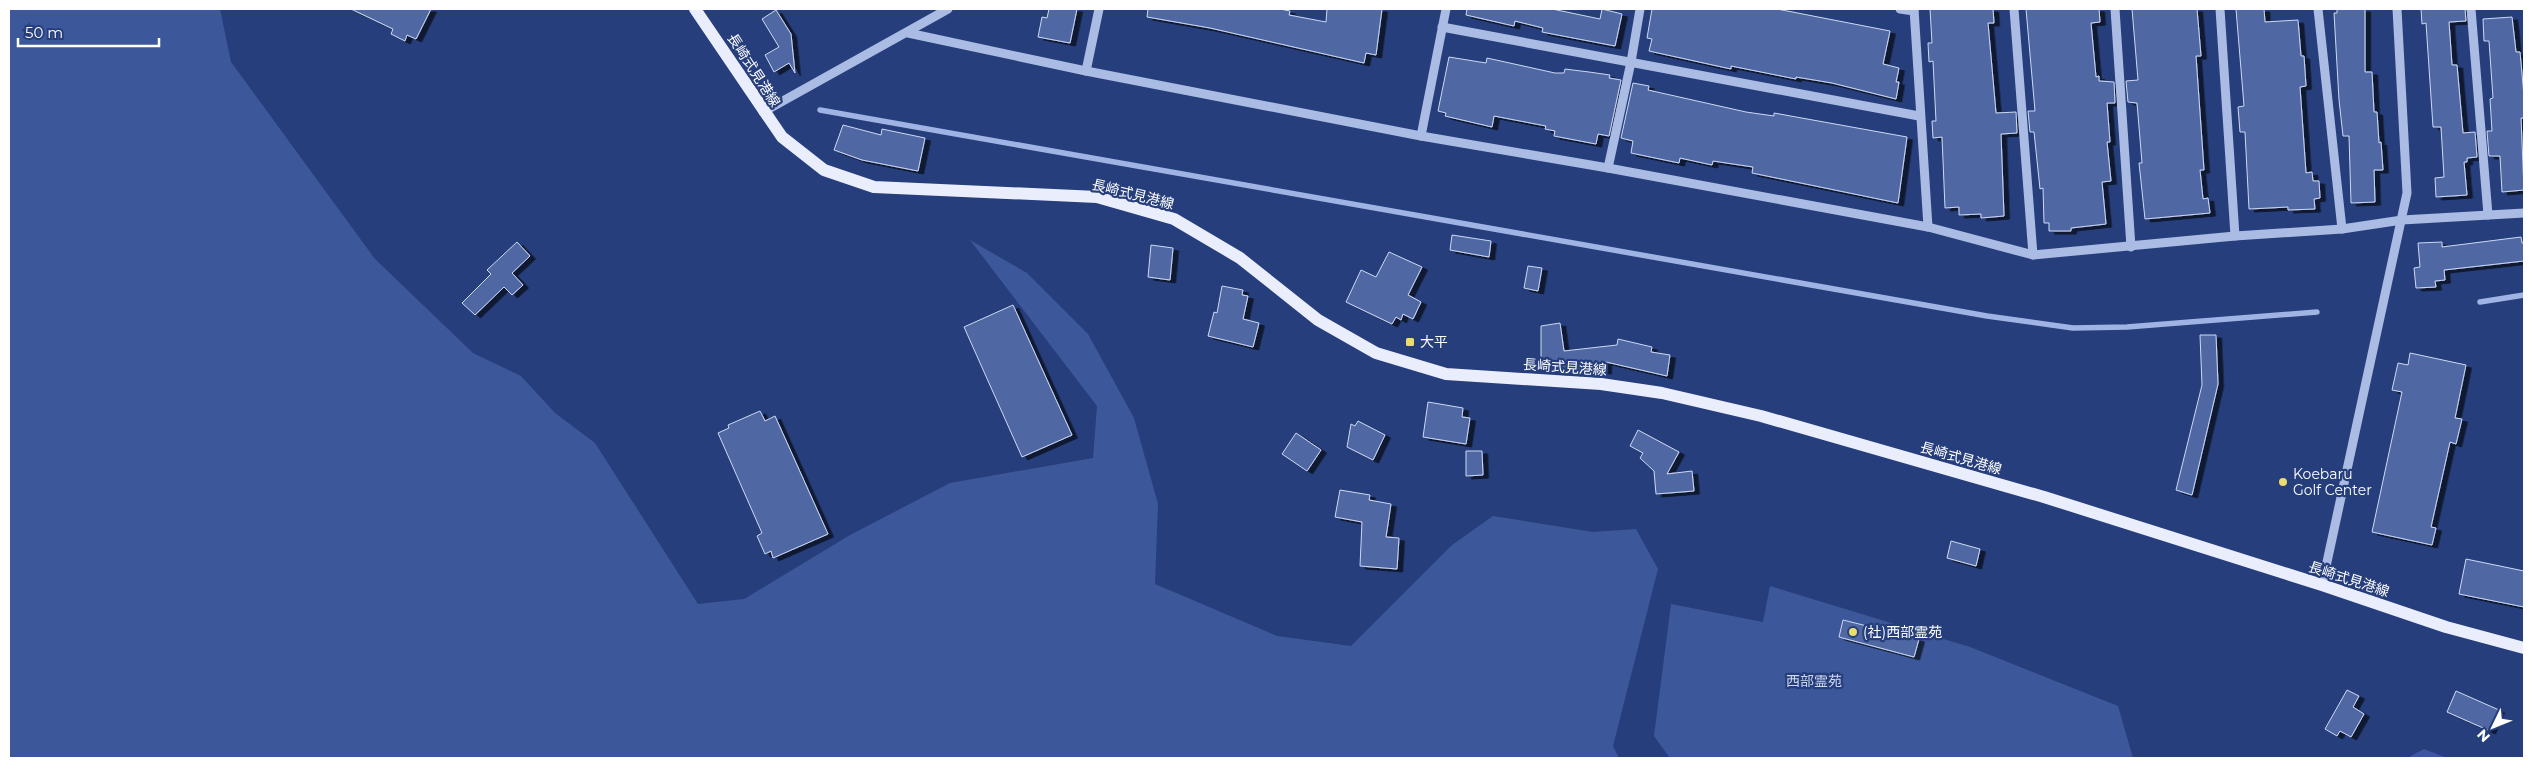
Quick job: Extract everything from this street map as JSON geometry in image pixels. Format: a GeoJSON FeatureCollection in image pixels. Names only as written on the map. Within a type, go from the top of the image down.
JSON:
{"type":"FeatureCollection","features":[{"type":"Feature","properties":{"kind":"main road","name":"長崎式見港線"},"geometry":{"type":"LineString","coordinates":[[694,9],[782,137],[824,170],[874,186],[1097,197],[1174,219],[1240,258],[1318,320],[1376,353],[1446,374],[1610,386],[1662,393],[1761,416],[2044,497],[2322,585],[2446,628],[2524,648]]}},
{"type":"Feature","properties":{"kind":"street"},"geometry":{"type":"LineString","coordinates":[[763,112],[908,33],[948,9]]}},
{"type":"Feature","properties":{"kind":"street"},"geometry":{"type":"LineString","coordinates":[[1086,71],[1099,9]]}},
{"type":"Feature","properties":{"kind":"street"},"geometry":{"type":"LineString","coordinates":[[1421,136],[1446,9]]}},
{"type":"Feature","properties":{"kind":"street"},"geometry":{"type":"LineString","coordinates":[[1608,168],[1632,62],[1640,9]]}},
{"type":"Feature","properties":{"kind":"street"},"geometry":{"type":"LineString","coordinates":[[1900,9],[1914,10],[1928,227]]}},
{"type":"Feature","properties":{"kind":"street"},"geometry":{"type":"LineString","coordinates":[[2014,9],[2033,255]]}},
{"type":"Feature","properties":{"kind":"street"},"geometry":{"type":"LineString","coordinates":[[2115,9],[2131,247]]}},
{"type":"Feature","properties":{"kind":"street"},"geometry":{"type":"LineString","coordinates":[[2220,9],[2235,236]]}},
{"type":"Feature","properties":{"kind":"street"},"geometry":{"type":"LineString","coordinates":[[2318,9],[2342,229]]}},
{"type":"Feature","properties":{"kind":"street"},"geometry":{"type":"LineString","coordinates":[[2322,585],[2402,220],[2406,193],[2397,9]]}},
{"type":"Feature","properties":{"kind":"street"},"geometry":{"type":"LineString","coordinates":[[2471,9],[2488,215]]}},
{"type":"Feature","properties":{"kind":"street"},"geometry":{"type":"LineString","coordinates":[[1442,27],[1920,116]]}},
{"type":"Feature","properties":{"kind":"street"},"geometry":{"type":"LineString","coordinates":[[908,33],[1086,71],[1421,136],[1608,168],[1928,227],[2033,255],[2235,236],[2342,229],[2402,220],[2524,213]]}},
{"type":"Feature","properties":{"kind":"green space"},"geometry":{"type":"Polygon","coordinates":[[[9,9],[220,9],[231,62],[375,259],[473,353],[521,376],[555,413],[595,443],[698,604],[744,599],[850,535],[950,483],[1093,458],[1097,406],[970,240],[1027,273],[1088,334],[1134,418],[1158,504],[1155,584],[1277,636],[1351,646],[1452,545],[1493,516],[1593,532],[1636,529],[1658,569],[1613,746],[1619,758],[9,758],[9,9]]]}},
{"type":"Feature","properties":{"kind":"green space","name":"西部霊苑"},"geometry":{"type":"Polygon","coordinates":[[[1770,586],[1970,647],[2118,706],[2133,758],[1670,758],[1654,736],[1671,604],[1763,622],[1770,586]]]}},
{"type":"Feature","properties":{"kind":"green space"},"geometry":{"type":"Polygon","coordinates":[[[2424,749],[2447,758],[2407,758],[2424,749]]]}},
{"type":"Feature","properties":{"kind":"building"},"geometry":{"type":"Polygon","coordinates":[[[351,9],[431,9],[416,39],[407,35],[405,41],[391,34],[393,29],[351,9]]]}},
{"type":"Feature","properties":{"kind":"building"},"geometry":{"type":"Polygon","coordinates":[[[1049,9],[1077,9],[1070,43],[1038,37],[1042,17],[1047,18],[1049,9]]]}},
{"type":"Feature","properties":{"kind":"building"},"geometry":{"type":"Polygon","coordinates":[[[1148,9],[1280,9],[1290,11],[1289,15],[1326,22],[1327,9],[1382,9],[1376,55],[1366,53],[1364,63],[1210,28],[1147,17],[1148,9]]]}},
{"type":"Feature","properties":{"kind":"building"},"geometry":{"type":"Polygon","coordinates":[[[1467,9],[1552,9],[1600,19],[1602,9],[1622,14],[1615,46],[1542,32],[1543,28],[1515,21],[1514,26],[1466,15],[1467,9]]]}},
{"type":"Feature","properties":{"kind":"building"},"geometry":{"type":"Polygon","coordinates":[[[1652,9],[1777,9],[1890,31],[1883,64],[1899,68],[1896,82],[1899,82],[1896,99],[1832,83],[1796,77],[1796,79],[1731,66],[1731,69],[1649,51],[1652,39],[1647,38],[1652,9]]]}},
{"type":"Feature","properties":{"kind":"building"},"geometry":{"type":"Polygon","coordinates":[[[1930,9],[1993,9],[1994,23],[1988,23],[1996,113],[2016,112],[2017,133],[2001,134],[2004,216],[1981,218],[1981,214],[1959,215],[1959,207],[1945,208],[1942,137],[1933,138],[1932,121],[1936,121],[1933,61],[1929,62],[1928,43],[1932,43],[1930,9]]]}},
{"type":"Feature","properties":{"kind":"building"},"geometry":{"type":"Polygon","coordinates":[[[2026,9],[2099,9],[2100,22],[2091,23],[2096,77],[2099,76],[2099,81],[2114,82],[2115,103],[2107,103],[2110,142],[2107,142],[2111,181],[2102,182],[2106,224],[2071,228],[2071,231],[2049,231],[2049,223],[2044,223],[2043,188],[2040,189],[2034,132],[2030,132],[2028,111],[2035,111],[2026,9]]]}},
{"type":"Feature","properties":{"kind":"building"},"geometry":{"type":"Polygon","coordinates":[[[2132,9],[2197,9],[2201,56],[2196,56],[2204,170],[2200,170],[2203,199],[2208,198],[2210,213],[2145,219],[2139,163],[2142,163],[2137,103],[2128,102],[2126,81],[2138,80],[2132,9]]]}},
{"type":"Feature","properties":{"kind":"building"},"geometry":{"type":"Polygon","coordinates":[[[2236,9],[2264,9],[2265,22],[2298,20],[2301,56],[2304,56],[2306,86],[2300,87],[2306,173],[2312,172],[2313,181],[2319,181],[2320,198],[2314,199],[2315,209],[2288,210],[2288,207],[2249,209],[2245,132],[2240,132],[2238,107],[2244,106],[2236,9]]]}},
{"type":"Feature","properties":{"kind":"building"},"geometry":{"type":"Polygon","coordinates":[[[2337,9],[2365,9],[2365,72],[2372,72],[2374,112],[2377,112],[2383,170],[2374,170],[2375,202],[2351,203],[2349,136],[2343,136],[2339,100],[2334,13],[2337,13],[2337,9]]]}},
{"type":"Feature","properties":{"kind":"building"},"geometry":{"type":"Polygon","coordinates":[[[2421,9],[2465,9],[2466,21],[2449,22],[2452,65],[2457,65],[2463,133],[2475,132],[2477,157],[2467,158],[2467,162],[2464,162],[2467,195],[2436,197],[2435,178],[2444,177],[2441,127],[2433,127],[2426,23],[2422,24],[2421,9]]]}},
{"type":"Feature","properties":{"kind":"building"},"geometry":{"type":"Polygon","coordinates":[[[776,10],[791,34],[795,73],[789,63],[774,72],[765,55],[779,47],[762,19],[776,10]]]}},
{"type":"Feature","properties":{"kind":"building"},"geometry":{"type":"Polygon","coordinates":[[[2512,17],[2516,52],[2520,52],[2524,96],[2524,118],[2521,118],[2524,190],[2502,192],[2500,156],[2489,156],[2487,131],[2492,131],[2490,99],[2493,98],[2489,41],[2484,41],[2483,19],[2512,17]]]}},
{"type":"Feature","properties":{"kind":"building"},"geometry":{"type":"Polygon","coordinates":[[[1449,57],[1486,63],[1487,58],[1555,73],[1564,73],[1565,69],[1610,75],[1609,78],[1621,80],[1609,136],[1598,134],[1596,144],[1554,136],[1555,131],[1545,129],[1546,126],[1494,116],[1492,127],[1445,116],[1446,113],[1438,111],[1449,57]]]}},
{"type":"Feature","properties":{"kind":"building"},"geometry":{"type":"Polygon","coordinates":[[[1633,83],[1649,86],[1648,90],[1746,112],[1774,116],[1774,113],[1907,137],[1898,203],[1752,173],[1753,167],[1713,161],[1712,165],[1680,158],[1679,163],[1631,153],[1633,141],[1621,138],[1633,83]]]}},
{"type":"Feature","properties":{"kind":"building"},"geometry":{"type":"Polygon","coordinates":[[[843,125],[881,135],[882,129],[925,138],[918,171],[862,160],[834,150],[843,125]]]}},
{"type":"Feature","properties":{"kind":"building"},"geometry":{"type":"Polygon","coordinates":[[[1452,235],[1491,241],[1489,257],[1450,250],[1452,235]]]}},
{"type":"Feature","properties":{"kind":"building"},"geometry":{"type":"Polygon","coordinates":[[[2521,237],[2522,243],[2524,243],[2524,261],[2444,270],[2445,280],[2435,281],[2436,287],[2416,288],[2414,268],[2420,267],[2418,243],[2442,242],[2442,247],[2521,237]]]}},
{"type":"Feature","properties":{"kind":"building"},"geometry":{"type":"Polygon","coordinates":[[[517,242],[530,256],[512,273],[523,285],[512,295],[504,287],[475,315],[462,303],[491,274],[487,270],[517,242]]]}},
{"type":"Feature","properties":{"kind":"building"},"geometry":{"type":"Polygon","coordinates":[[[1151,245],[1173,248],[1170,280],[1148,277],[1151,245]]]}},
{"type":"Feature","properties":{"kind":"building"},"geometry":{"type":"Polygon","coordinates":[[[1389,252],[1422,267],[1408,295],[1421,302],[1413,319],[1403,314],[1401,320],[1396,317],[1392,324],[1346,302],[1361,270],[1376,277],[1389,252]]]}},
{"type":"Feature","properties":{"kind":"building"},"geometry":{"type":"Polygon","coordinates":[[[1528,266],[1542,268],[1538,291],[1524,288],[1528,266]]]}},
{"type":"Feature","properties":{"kind":"building"},"geometry":{"type":"Polygon","coordinates":[[[1222,286],[1243,290],[1242,295],[1248,296],[1243,319],[1259,323],[1253,347],[1208,336],[1214,312],[1217,313],[1222,286]]]}},
{"type":"Feature","properties":{"kind":"building"},"geometry":{"type":"Polygon","coordinates":[[[1013,305],[1072,435],[1022,457],[964,327],[1013,305]]]}},
{"type":"Feature","properties":{"kind":"building"},"geometry":{"type":"Polygon","coordinates":[[[1560,323],[1564,351],[1617,345],[1618,339],[1652,347],[1651,352],[1670,355],[1667,376],[1606,362],[1606,371],[1541,367],[1541,326],[1560,323]]]}},
{"type":"Feature","properties":{"kind":"building"},"geometry":{"type":"Polygon","coordinates":[[[2200,335],[2216,335],[2218,384],[2192,495],[2176,490],[2202,385],[2200,335]]]}},
{"type":"Feature","properties":{"kind":"building"},"geometry":{"type":"Polygon","coordinates":[[[2410,353],[2466,365],[2455,418],[2462,419],[2456,444],[2450,442],[2431,527],[2436,528],[2432,545],[2372,532],[2402,392],[2392,390],[2398,363],[2408,365],[2410,353]]]}},
{"type":"Feature","properties":{"kind":"building"},"geometry":{"type":"Polygon","coordinates":[[[1428,402],[1463,408],[1462,417],[1470,418],[1466,444],[1423,437],[1428,402]]]}},
{"type":"Feature","properties":{"kind":"building"},"geometry":{"type":"Polygon","coordinates":[[[760,411],[765,421],[775,416],[828,534],[773,558],[771,551],[765,554],[757,536],[762,533],[718,433],[729,428],[728,425],[760,411]]]}},
{"type":"Feature","properties":{"kind":"building"},"geometry":{"type":"Polygon","coordinates":[[[1358,421],[1385,435],[1373,460],[1347,447],[1351,424],[1355,426],[1358,421]]]}},
{"type":"Feature","properties":{"kind":"building"},"geometry":{"type":"Polygon","coordinates":[[[1638,430],[1679,452],[1667,474],[1692,471],[1694,491],[1656,494],[1654,471],[1640,458],[1643,453],[1630,446],[1638,430]]]}},
{"type":"Feature","properties":{"kind":"building"},"geometry":{"type":"Polygon","coordinates":[[[1296,433],[1321,450],[1307,471],[1282,454],[1296,433]]]}},
{"type":"Feature","properties":{"kind":"building"},"geometry":{"type":"Polygon","coordinates":[[[1466,451],[1482,451],[1483,475],[1466,476],[1466,451]]]}},
{"type":"Feature","properties":{"kind":"building"},"geometry":{"type":"Polygon","coordinates":[[[1340,490],[1370,495],[1369,500],[1391,504],[1386,537],[1399,538],[1397,569],[1360,566],[1362,522],[1335,517],[1340,490]]]}},
{"type":"Feature","properties":{"kind":"building"},"geometry":{"type":"Polygon","coordinates":[[[1951,541],[1980,549],[1976,566],[1947,558],[1951,541]]]}},
{"type":"Feature","properties":{"kind":"building"},"geometry":{"type":"Polygon","coordinates":[[[2466,559],[2524,571],[2524,607],[2459,594],[2466,559]]]}},
{"type":"Feature","properties":{"kind":"building"},"geometry":{"type":"Polygon","coordinates":[[[1843,620],[1919,639],[1914,657],[1839,637],[1843,620]]]}},
{"type":"Feature","properties":{"kind":"building"},"geometry":{"type":"Polygon","coordinates":[[[2347,690],[2359,696],[2353,707],[2364,714],[2351,737],[2340,731],[2337,736],[2325,729],[2347,690]]]}},
{"type":"Feature","properties":{"kind":"building"},"geometry":{"type":"Polygon","coordinates":[[[2456,691],[2499,710],[2490,731],[2447,712],[2456,691]]]}},
{"type":"Feature","properties":{"kind":"waterway"},"geometry":{"type":"LineString","coordinates":[[820,110],[1987,316],[2073,328],[2127,327],[2317,312]]}},
{"type":"Feature","properties":{"kind":"waterway"},"geometry":{"type":"LineString","coordinates":[[2480,302],[2524,295]]}},
{"type":"Feature","properties":{"kind":"place","name":"大平"},"geometry":{"type":"Point","coordinates":[1410,342]}},
{"type":"Feature","properties":{"kind":"place","name":"Koebaru Golf Center"},"geometry":{"type":"Point","coordinates":[2283,482]}},
{"type":"Feature","properties":{"kind":"place","name":"(社)西部霊苑"},"geometry":{"type":"Point","coordinates":[1853,632]}}]}
